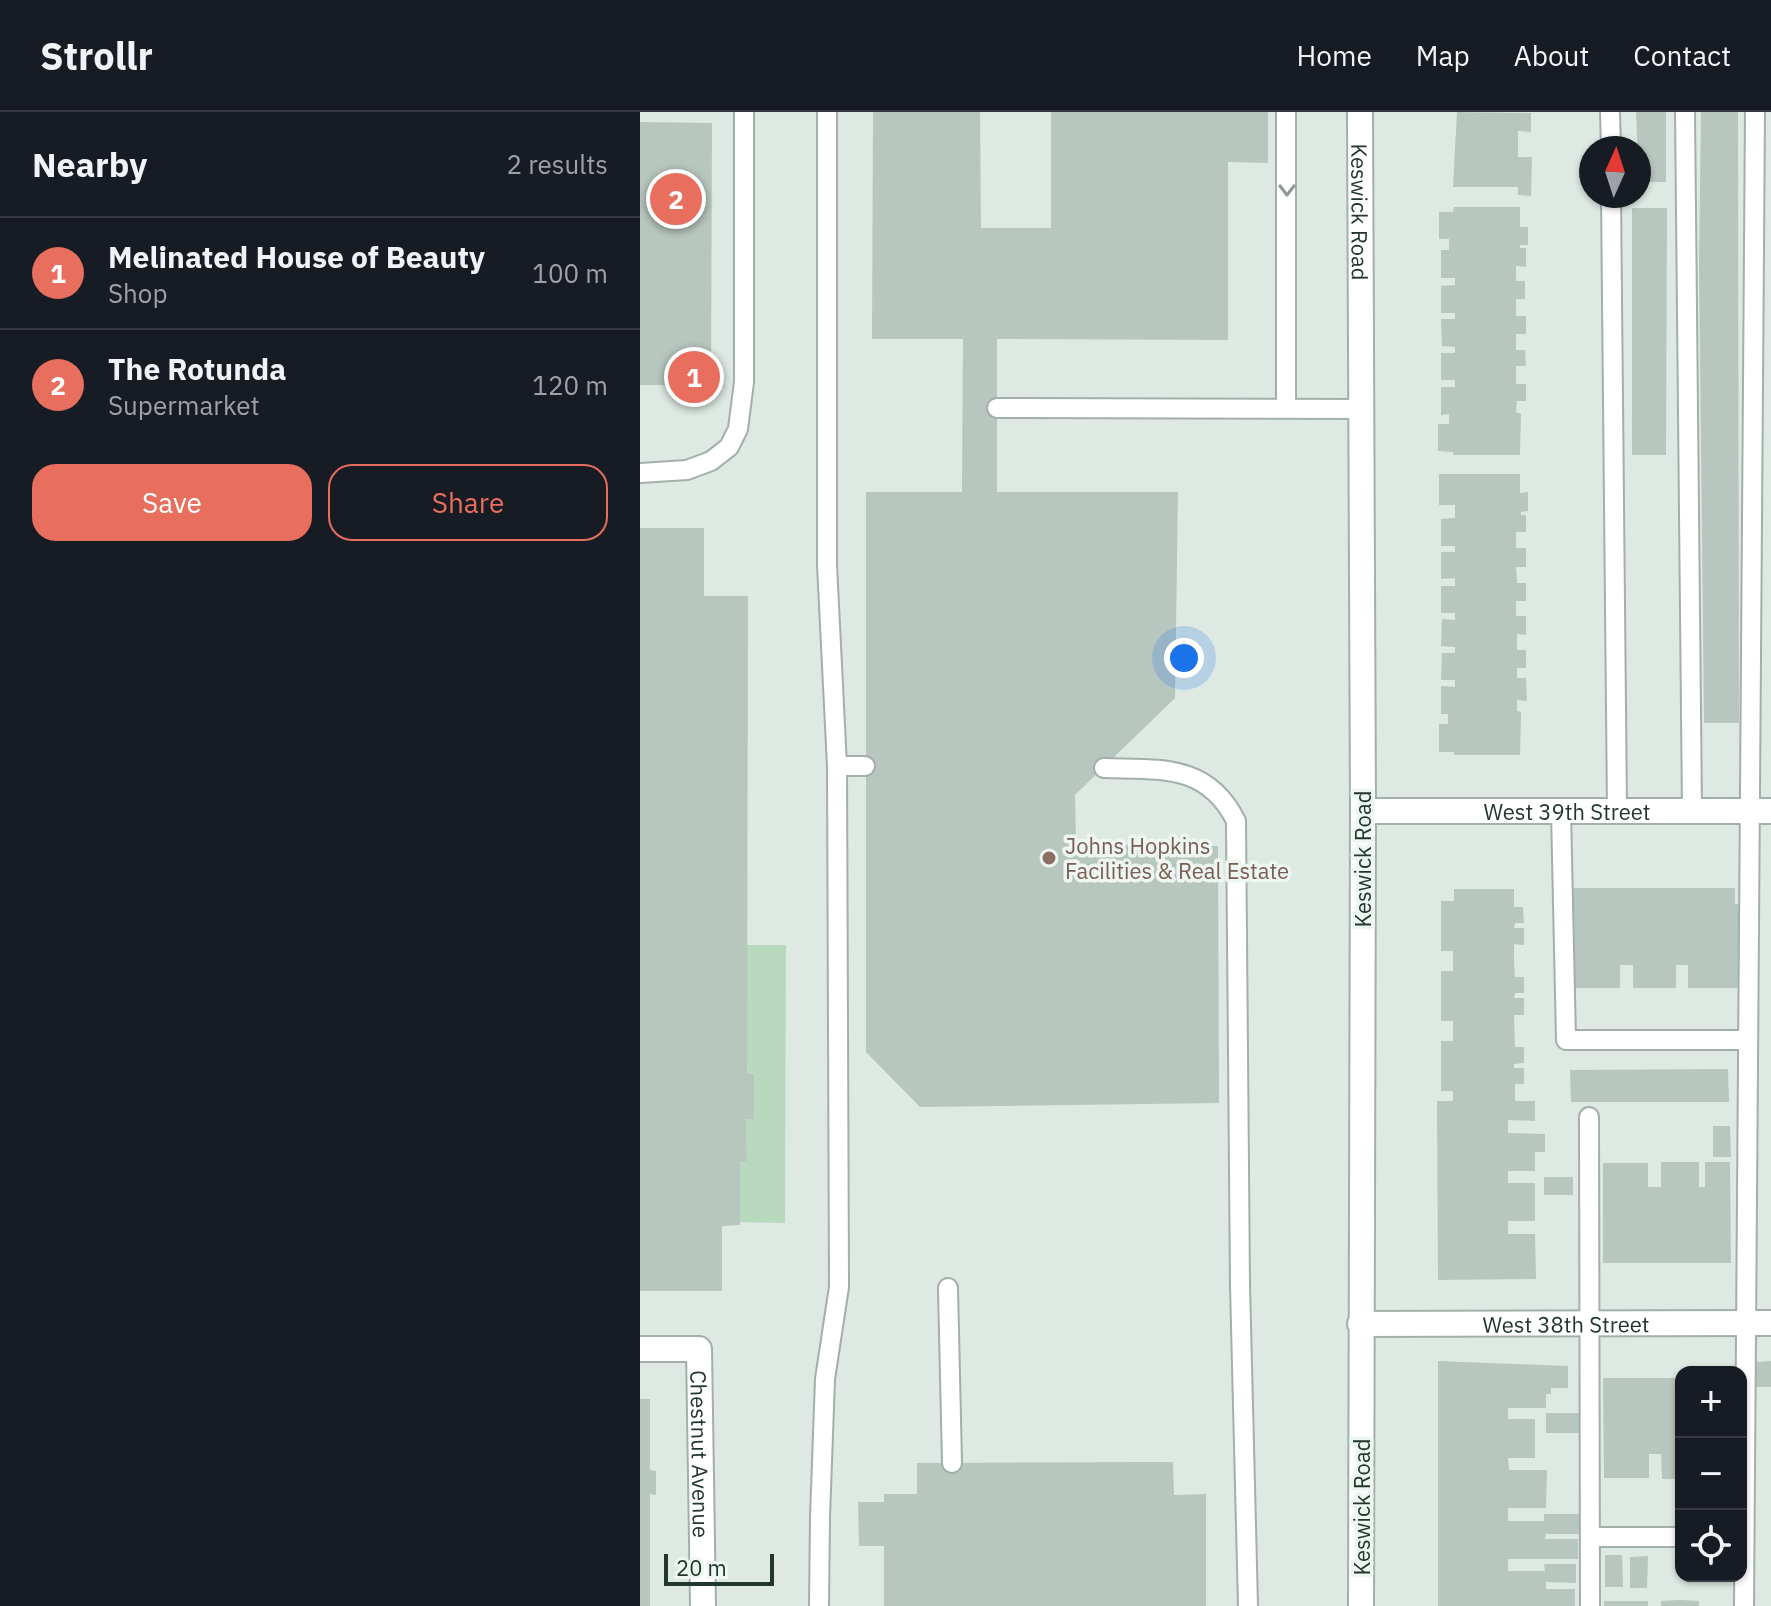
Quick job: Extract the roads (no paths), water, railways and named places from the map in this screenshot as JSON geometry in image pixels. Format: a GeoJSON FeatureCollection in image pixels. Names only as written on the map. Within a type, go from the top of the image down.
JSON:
{"type":"FeatureCollection","features":[{"type":"Feature","properties":{"kind":"street","name":"Keswick Road"},"geometry":{"type":"LineString","coordinates":[[1360,112],[1363,811],[1361,1606]]}},
{"type":"Feature","properties":{"kind":"street","name":"West 39th Street"},"geometry":{"type":"LineString","coordinates":[[1363,811],[1760,811]]}},
{"type":"Feature","properties":{"kind":"street","name":"West 38th Street"},"geometry":{"type":"LineString","coordinates":[[1360,1324],[1771,1323]]}},
{"type":"Feature","properties":{"kind":"street","name":"Chestnut Avenue"},"geometry":{"type":"LineString","coordinates":[[640,1349],[699,1349],[703,1606]]}},
{"type":"Feature","properties":{"kind":"lane"},"geometry":{"type":"LineString","coordinates":[[640,473],[687,470],[711,461],[729,447],[738,429],[743,410],[744,382],[744,112]]}},
{"type":"Feature","properties":{"kind":"lane"},"geometry":{"type":"LineString","coordinates":[[819,1606],[825,1379],[839,1287],[837,766],[827,565],[827,112]]}},
{"type":"Feature","properties":{"kind":"lane"},"geometry":{"type":"LineString","coordinates":[[1286,112],[1286,408]]}},
{"type":"Feature","properties":{"kind":"lane"},"geometry":{"type":"LineString","coordinates":[[1610,112],[1611,136]]}},
{"type":"Feature","properties":{"kind":"lane"},"geometry":{"type":"LineString","coordinates":[[1685,112],[1692,811]]}},
{"type":"Feature","properties":{"kind":"lane"},"geometry":{"type":"LineString","coordinates":[[1742,1510],[1748,1040],[1760,811],[1755,112]]}},
{"type":"Feature","properties":{"kind":"lane"},"geometry":{"type":"LineString","coordinates":[[1611,208],[1617,811]]}},
{"type":"Feature","properties":{"kind":"lane"},"geometry":{"type":"LineString","coordinates":[[997,408],[1361,409]]}},
{"type":"Feature","properties":{"kind":"lane"},"geometry":{"type":"LineString","coordinates":[[837,766],[865,766]]}},
{"type":"Feature","properties":{"kind":"lane"},"geometry":{"type":"LineString","coordinates":[[1104,768],[1187,774],[1214,789],[1227,802],[1236,821],[1240,1285],[1248,1606]]}},
{"type":"Feature","properties":{"kind":"lane"},"geometry":{"type":"LineString","coordinates":[[1561,811],[1566,1040],[1748,1040]]}},
{"type":"Feature","properties":{"kind":"lane"},"geometry":{"type":"LineString","coordinates":[[1589,1117],[1590,1606]]}},
{"type":"Feature","properties":{"kind":"lane"},"geometry":{"type":"LineString","coordinates":[[948,1288],[952,1463]]}},
{"type":"Feature","properties":{"kind":"lane"},"geometry":{"type":"LineString","coordinates":[[1590,1537],[1675,1537]]}},
{"type":"Feature","properties":{"kind":"lane"},"geometry":{"type":"LineString","coordinates":[[1743,1582],[1744,1606]]}},
{"type":"Feature","properties":{"kind":"place","name":"The Rotunda"},"geometry":{"type":"Point","coordinates":[676,199]}},
{"type":"Feature","properties":{"kind":"place","name":"Melinated House of Beauty"},"geometry":{"type":"Point","coordinates":[694,377]}},
{"type":"Feature","properties":{"kind":"place","name":"Johns Hopkins Facilities & Real Estate"},"geometry":{"type":"Point","coordinates":[1049,858]}}]}
